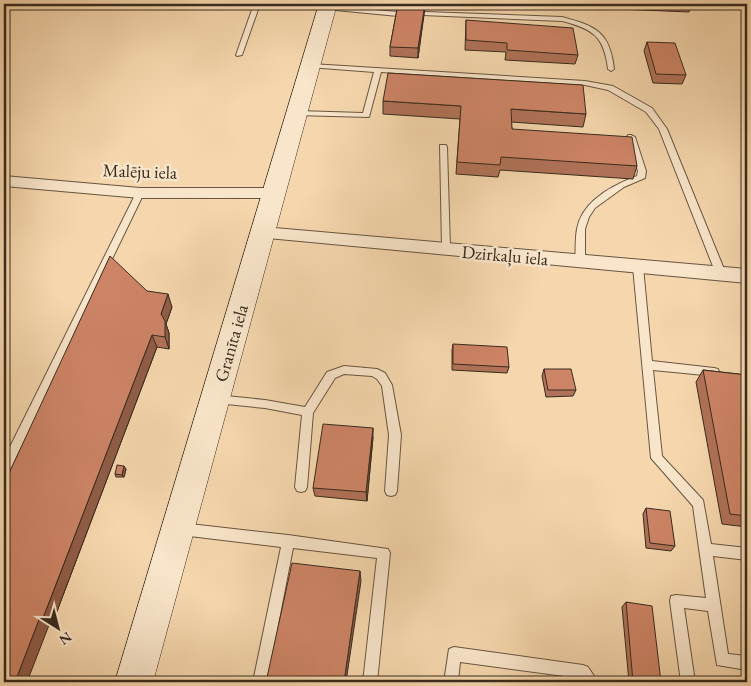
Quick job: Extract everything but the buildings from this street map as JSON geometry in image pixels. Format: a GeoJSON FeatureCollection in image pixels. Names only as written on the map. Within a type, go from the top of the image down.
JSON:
{"type":"FeatureCollection","features":[{"type":"Feature","properties":{"kind":"main road","name":"Granīta iela"},"geometry":{"type":"LineString","coordinates":[[134,682],[328,6]]}},
{"type":"Feature","properties":{"kind":"street","name":"Malēju iela"},"geometry":{"type":"LineString","coordinates":[[4,181],[140,193],[275,193]]}},
{"type":"Feature","properties":{"kind":"street","name":"Dzirkaļu iela"},"geometry":{"type":"LineString","coordinates":[[263,233],[747,276]]}},
{"type":"Feature","properties":{"kind":"lane"},"geometry":{"type":"LineString","coordinates":[[239,55],[257,4]]}},
{"type":"Feature","properties":{"kind":"lane"},"geometry":{"type":"LineString","coordinates":[[328,6],[398,14]]}},
{"type":"Feature","properties":{"kind":"lane"},"geometry":{"type":"LineString","coordinates":[[425,14],[562,19],[578,23],[590,28],[607,46],[611,70]]}},
{"type":"Feature","properties":{"kind":"lane"},"geometry":{"type":"LineString","coordinates":[[311,66],[473,74],[585,83],[610,88],[649,110],[664,129],[722,274]]}},
{"type":"Feature","properties":{"kind":"lane"},"geometry":{"type":"LineString","coordinates":[[298,113],[366,115],[378,70]]}},
{"type":"Feature","properties":{"kind":"lane"},"geometry":{"type":"LineString","coordinates":[[580,261],[582,229],[585,217],[592,206],[621,185],[641,178],[642,171],[631,137]]}},
{"type":"Feature","properties":{"kind":"lane"},"geometry":{"type":"LineString","coordinates":[[443,147],[446,249]]}},
{"type":"Feature","properties":{"kind":"lane"},"geometry":{"type":"LineString","coordinates":[[4,470],[140,193]]}},
{"type":"Feature","properties":{"kind":"lane"},"geometry":{"type":"LineString","coordinates":[[638,266],[657,458],[699,504],[722,660],[747,663]]}},
{"type":"Feature","properties":{"kind":"lane"},"geometry":{"type":"LineString","coordinates":[[648,365],[727,374]]}},
{"type":"Feature","properties":{"kind":"lane"},"geometry":{"type":"LineString","coordinates":[[302,487],[308,412],[331,375],[344,370],[373,372],[381,376],[387,385],[395,435],[391,492]]}},
{"type":"Feature","properties":{"kind":"lane"},"geometry":{"type":"LineString","coordinates":[[215,398],[265,404],[308,412]]}},
{"type":"Feature","properties":{"kind":"lane"},"geometry":{"type":"LineString","coordinates":[[178,528],[384,553],[370,682]]}},
{"type":"Feature","properties":{"kind":"lane"},"geometry":{"type":"LineString","coordinates":[[260,682],[288,541]]}},
{"type":"Feature","properties":{"kind":"lane"},"geometry":{"type":"LineString","coordinates":[[706,549],[747,554]]}},
{"type":"Feature","properties":{"kind":"lane"},"geometry":{"type":"LineString","coordinates":[[688,682],[676,601],[714,605]]}},
{"type":"Feature","properties":{"kind":"lane"},"geometry":{"type":"LineString","coordinates":[[451,682],[454,654],[583,672],[591,682]]}}]}
